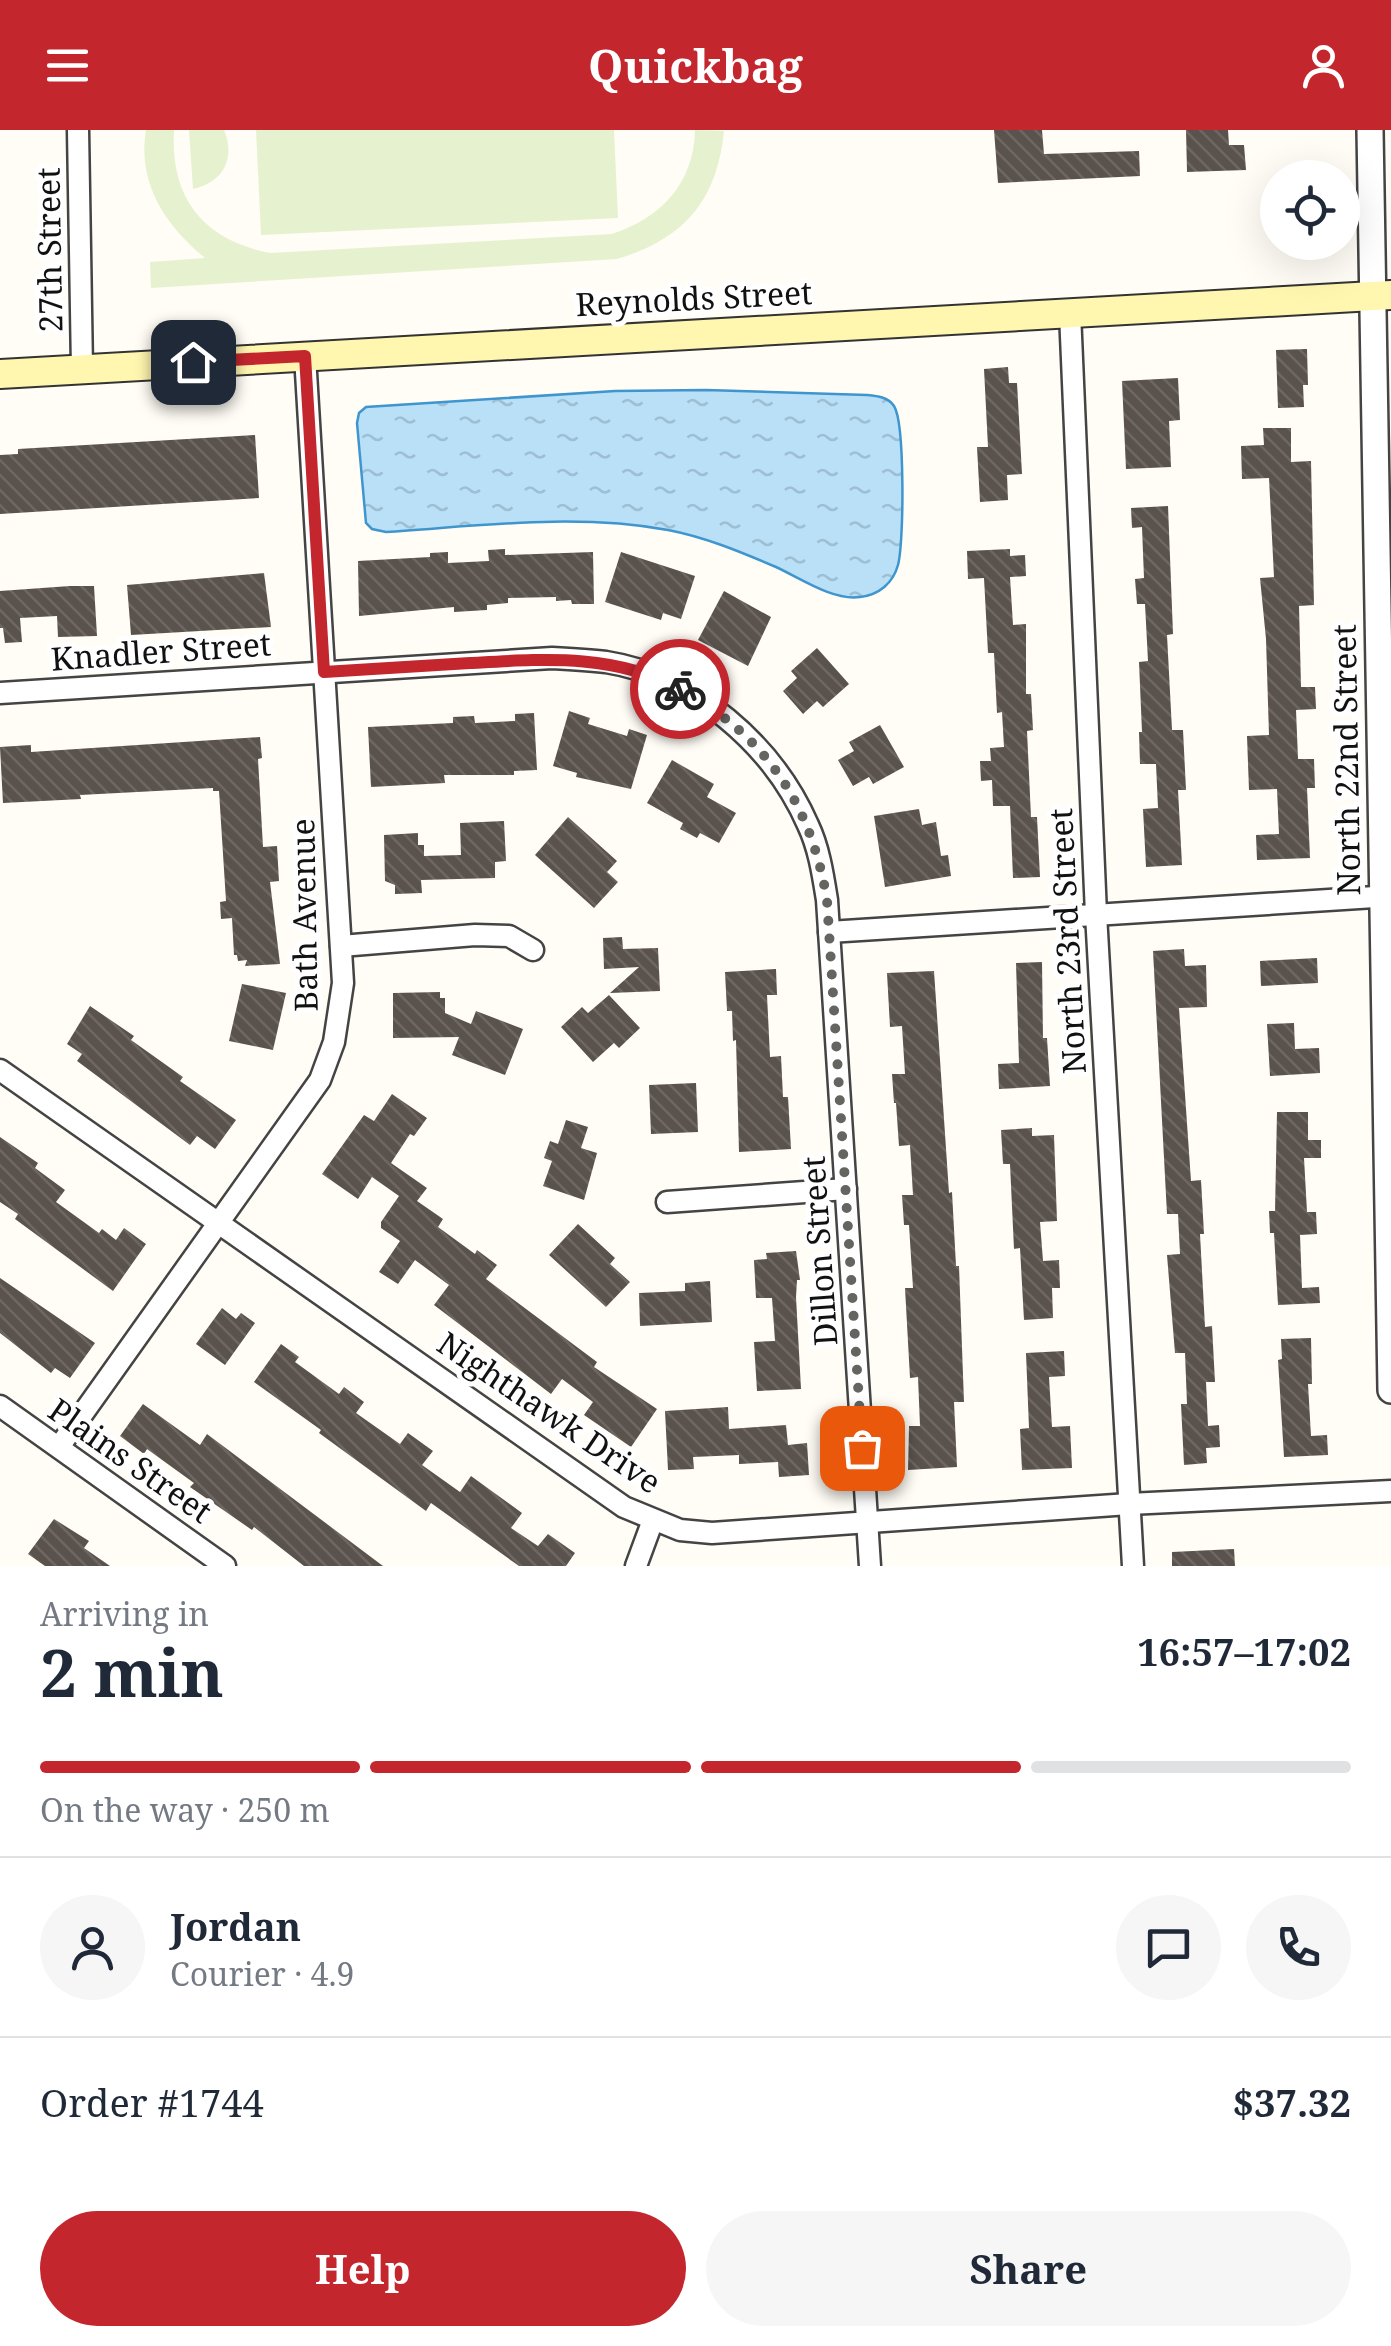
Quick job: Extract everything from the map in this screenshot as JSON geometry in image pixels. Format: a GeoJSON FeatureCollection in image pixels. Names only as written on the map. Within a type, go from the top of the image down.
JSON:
{"type":"FeatureCollection","features":[{"type":"Feature","properties":{"kind":"main road","name":"Reynolds Street"},"geometry":{"type":"LineString","coordinates":[[0,374],[1382,296]]}},
{"type":"Feature","properties":{"kind":"street","name":"27th Street"},"geometry":{"type":"LineString","coordinates":[[78,130],[82,369]]}},
{"type":"Feature","properties":{"kind":"street","name":"North 22nd Street"},"geometry":{"type":"LineString","coordinates":[[1370,130],[1382,296],[1391,1390]]}},
{"type":"Feature","properties":{"kind":"street","name":"North 23rd Street"},"geometry":{"type":"LineString","coordinates":[[1070,313],[1096,914],[1133,1566]]}},
{"type":"Feature","properties":{"kind":"street","name":"Bath Avenue"},"geometry":{"type":"LineString","coordinates":[[58,1448],[320,1080],[342,1008],[305,356]]}},
{"type":"Feature","properties":{"kind":"street","name":"Knadler Street"},"geometry":{"type":"LineString","coordinates":[[0,693],[552,658],[609,662],[661,679],[714,707],[752,740],[782,778],[808,825],[821,863],[829,932]]}},
{"type":"Feature","properties":{"kind":"street"},"geometry":{"type":"LineString","coordinates":[[829,932],[1386,896]]}},
{"type":"Feature","properties":{"kind":"street","name":"Dillon Street"},"geometry":{"type":"LineString","coordinates":[[829,932],[870,1566]]}},
{"type":"Feature","properties":{"kind":"street"},"geometry":{"type":"LineString","coordinates":[[341,946],[475,935],[509,936],[533,950]]}},
{"type":"Feature","properties":{"kind":"street","name":"Nighthawk Drive"},"geometry":{"type":"LineString","coordinates":[[0,1070],[624,1506],[680,1530],[712,1534],[1129,1504],[1391,1491]]}},
{"type":"Feature","properties":{"kind":"street"},"geometry":{"type":"LineString","coordinates":[[668,1202],[846,1189]]}},
{"type":"Feature","properties":{"kind":"street","name":"Plains Street"},"geometry":{"type":"LineString","coordinates":[[0,1406],[225,1566]]}},
{"type":"Feature","properties":{"kind":"street"},"geometry":{"type":"LineString","coordinates":[[636,1566],[653,1520]]}},
{"type":"Feature","properties":{"kind":"green space"},"geometry":{"type":"Polygon","coordinates":[[[146,130],[174,130],[178,176],[195,212],[209,226],[246,247],[270,253],[612,234],[646,218],[672,196],[688,166],[695,130],[724,131],[714,178],[693,214],[661,240],[617,259],[151,288],[150,262],[205,258],[167,218],[150,186],[144,150],[146,130]]]}},
{"type":"Feature","properties":{"kind":"green space"},"geometry":{"type":"Polygon","coordinates":[[[189,130],[224,130],[228,150],[219,175],[193,189],[189,130]]]}},
{"type":"Feature","properties":{"kind":"green space"},"geometry":{"type":"Polygon","coordinates":[[[256,130],[614,130],[618,218],[261,235],[256,130]]]}},
{"type":"Feature","properties":{"kind":"water"},"geometry":{"type":"Polygon","coordinates":[[[615,391],[867,395],[892,403],[900,435],[901,533],[898,565],[884,587],[867,596],[839,596],[709,541],[633,525],[527,522],[386,532],[372,529],[366,523],[357,423],[359,413],[366,407],[615,391]]]}},
{"type":"Feature","properties":{"kind":"building"},"geometry":{"type":"Polygon","coordinates":[[[994,130],[1042,130],[1044,154],[1139,151],[1140,176],[998,183],[994,130]]]}},
{"type":"Feature","properties":{"kind":"building"},"geometry":{"type":"Polygon","coordinates":[[[1186,130],[1228,130],[1229,145],[1244,145],[1246,170],[1187,172],[1186,130]]]}},
{"type":"Feature","properties":{"kind":"building"},"geometry":{"type":"Polygon","coordinates":[[[1307,349],[1304,407],[1278,408],[1276,350],[1307,349]]]}},
{"type":"Feature","properties":{"kind":"building"},"geometry":{"type":"Polygon","coordinates":[[[1008,367],[1009,383],[1017,383],[1022,474],[1007,475],[1008,500],[980,502],[977,447],[988,447],[984,369],[1008,367]]]}},
{"type":"Feature","properties":{"kind":"building"},"geometry":{"type":"Polygon","coordinates":[[[1178,378],[1180,420],[1169,421],[1171,467],[1126,469],[1122,381],[1178,378]]]}},
{"type":"Feature","properties":{"kind":"building"},"geometry":{"type":"Polygon","coordinates":[[[1263,428],[1291,428],[1291,462],[1311,461],[1314,605],[1299,606],[1301,687],[1315,687],[1316,709],[1296,710],[1298,759],[1314,759],[1315,788],[1307,788],[1310,858],[1257,860],[1256,835],[1279,834],[1277,789],[1249,790],[1247,736],[1269,735],[1260,578],[1274,577],[1269,478],[1242,479],[1241,446],[1264,445],[1263,428]]]}},
{"type":"Feature","properties":{"kind":"building"},"geometry":{"type":"Polygon","coordinates":[[[255,435],[259,498],[0,514],[0,455],[18,454],[18,449],[255,435]]]}},
{"type":"Feature","properties":{"kind":"building"},"geometry":{"type":"Polygon","coordinates":[[[1168,506],[1173,634],[1167,635],[1172,730],[1183,730],[1186,790],[1178,790],[1182,865],[1146,867],[1143,809],[1158,808],[1156,764],[1140,764],[1139,662],[1148,661],[1145,604],[1137,604],[1135,579],[1144,578],[1142,527],[1132,528],[1131,508],[1168,506]]]}},
{"type":"Feature","properties":{"kind":"building"},"geometry":{"type":"Polygon","coordinates":[[[505,549],[505,555],[593,552],[594,604],[572,604],[571,600],[556,601],[556,597],[508,598],[508,603],[487,605],[487,610],[454,612],[454,607],[359,616],[358,561],[430,557],[430,553],[448,552],[448,563],[489,561],[488,550],[505,549]]]}},
{"type":"Feature","properties":{"kind":"building"},"geometry":{"type":"Polygon","coordinates":[[[1010,549],[1010,556],[1025,555],[1026,576],[1010,577],[1013,625],[1026,624],[1026,694],[1031,694],[1033,730],[1027,731],[1031,817],[1037,817],[1040,877],[1013,878],[1010,806],[993,806],[992,780],[981,781],[980,761],[991,761],[990,748],[1004,747],[1002,712],[997,713],[994,653],[988,653],[984,578],[968,579],[967,551],[1010,549]]]}},
{"type":"Feature","properties":{"kind":"building"},"geometry":{"type":"Polygon","coordinates":[[[621,552],[695,576],[681,619],[663,613],[661,620],[605,602],[621,552]]]}},
{"type":"Feature","properties":{"kind":"building"},"geometry":{"type":"Polygon","coordinates":[[[264,573],[271,627],[131,635],[127,585],[264,573]]]}},
{"type":"Feature","properties":{"kind":"building"},"geometry":{"type":"Polygon","coordinates":[[[94,586],[97,636],[58,637],[57,616],[20,618],[22,642],[5,643],[0,628],[0,591],[94,586]]]}},
{"type":"Feature","properties":{"kind":"building"},"geometry":{"type":"Polygon","coordinates":[[[724,591],[771,617],[748,666],[698,640],[724,591]]]}},
{"type":"Feature","properties":{"kind":"building"},"geometry":{"type":"Polygon","coordinates":[[[817,648],[849,684],[823,707],[817,701],[803,714],[783,691],[797,678],[791,671],[817,648]]]}},
{"type":"Feature","properties":{"kind":"building"},"geometry":{"type":"Polygon","coordinates":[[[569,711],[590,718],[588,724],[627,736],[629,729],[647,735],[631,789],[576,777],[577,773],[553,766],[569,711]]]}},
{"type":"Feature","properties":{"kind":"building"},"geometry":{"type":"Polygon","coordinates":[[[534,713],[537,770],[514,771],[514,775],[444,775],[445,783],[371,787],[368,727],[453,723],[453,717],[474,716],[475,723],[515,721],[515,714],[534,713]]]}},
{"type":"Feature","properties":{"kind":"building"},"geometry":{"type":"Polygon","coordinates":[[[880,725],[904,767],[873,784],[869,777],[853,786],[838,760],[854,751],[849,742],[880,725]]]}},
{"type":"Feature","properties":{"kind":"building"},"geometry":{"type":"Polygon","coordinates":[[[260,737],[263,847],[277,846],[279,881],[270,882],[280,964],[245,966],[247,960],[238,961],[234,955],[232,918],[221,919],[220,902],[226,901],[219,791],[213,788],[80,795],[81,799],[3,803],[0,747],[31,745],[31,752],[260,737]]]}},
{"type":"Feature","properties":{"kind":"building"},"geometry":{"type":"Polygon","coordinates":[[[672,760],[714,784],[707,797],[736,813],[719,843],[680,829],[683,823],[647,803],[672,760]]]}},
{"type":"Feature","properties":{"kind":"building"},"geometry":{"type":"Polygon","coordinates":[[[919,809],[922,825],[936,822],[941,856],[948,855],[951,876],[885,887],[874,816],[919,809]]]}},
{"type":"Feature","properties":{"kind":"building"},"geometry":{"type":"Polygon","coordinates":[[[568,817],[617,861],[607,872],[618,882],[594,908],[535,855],[568,817]]]}},
{"type":"Feature","properties":{"kind":"building"},"geometry":{"type":"Polygon","coordinates":[[[504,821],[506,861],[495,862],[495,878],[421,880],[422,893],[395,894],[395,885],[385,881],[384,835],[418,833],[418,845],[424,845],[424,856],[461,855],[460,823],[504,821]]]}},
{"type":"Feature","properties":{"kind":"building"},"geometry":{"type":"Polygon","coordinates":[[[622,937],[623,949],[658,948],[660,991],[610,993],[639,967],[604,969],[603,938],[622,937]]]}},
{"type":"Feature","properties":{"kind":"building"},"geometry":{"type":"Polygon","coordinates":[[[1184,949],[1185,966],[1206,965],[1207,1007],[1179,1008],[1191,1181],[1201,1180],[1205,1327],[1212,1326],[1215,1382],[1206,1382],[1208,1426],[1219,1425],[1220,1447],[1206,1448],[1207,1463],[1184,1465],[1181,1404],[1187,1404],[1185,1353],[1175,1353],[1167,1255],[1180,1254],[1178,1214],[1167,1214],[1153,951],[1184,949]]]}},
{"type":"Feature","properties":{"kind":"building"},"geometry":{"type":"Polygon","coordinates":[[[1317,958],[1318,983],[1261,986],[1260,961],[1317,958]]]}},
{"type":"Feature","properties":{"kind":"building"},"geometry":{"type":"Polygon","coordinates":[[[1042,962],[1043,1038],[1047,1038],[1050,1086],[999,1089],[998,1064],[1019,1063],[1016,963],[1042,962]]]}},
{"type":"Feature","properties":{"kind":"building"},"geometry":{"type":"Polygon","coordinates":[[[776,969],[777,995],[767,995],[770,1057],[781,1056],[791,1149],[739,1152],[736,1040],[733,1041],[732,1011],[727,1011],[725,972],[776,969]]]}},
{"type":"Feature","properties":{"kind":"building"},"geometry":{"type":"Polygon","coordinates":[[[934,971],[949,1193],[952,1192],[959,1266],[964,1402],[954,1402],[957,1467],[908,1470],[909,1426],[920,1426],[918,1377],[910,1378],[905,1288],[913,1288],[909,1225],[904,1225],[902,1195],[913,1195],[910,1145],[899,1146],[892,1074],[905,1074],[902,1026],[890,1027],[887,973],[934,971]]]}},
{"type":"Feature","properties":{"kind":"building"},"geometry":{"type":"Polygon","coordinates":[[[242,984],[286,993],[273,1050],[229,1041],[242,984]]]}},
{"type":"Feature","properties":{"kind":"building"},"geometry":{"type":"Polygon","coordinates":[[[440,992],[440,998],[445,998],[445,1013],[471,1024],[476,1011],[523,1029],[505,1075],[452,1055],[459,1037],[393,1038],[393,993],[440,992]]]}},
{"type":"Feature","properties":{"kind":"building"},"geometry":{"type":"Polygon","coordinates":[[[609,995],[640,1028],[619,1048],[614,1043],[593,1062],[561,1027],[582,1007],[588,1013],[609,995]]]}},
{"type":"Feature","properties":{"kind":"building"},"geometry":{"type":"Polygon","coordinates":[[[90,1006],[134,1036],[131,1040],[183,1077],[180,1081],[236,1120],[215,1149],[197,1136],[190,1145],[77,1061],[82,1054],[67,1044],[90,1006]]]}},
{"type":"Feature","properties":{"kind":"building"},"geometry":{"type":"Polygon","coordinates":[[[1294,1023],[1295,1049],[1319,1048],[1320,1073],[1270,1076],[1267,1024],[1294,1023]]]}},
{"type":"Feature","properties":{"kind":"building"},"geometry":{"type":"Polygon","coordinates":[[[696,1083],[698,1132],[651,1134],[649,1085],[696,1083]]]}},
{"type":"Feature","properties":{"kind":"building"},"geometry":{"type":"Polygon","coordinates":[[[392,1094],[427,1118],[414,1136],[410,1134],[391,1163],[427,1188],[417,1201],[443,1219],[438,1227],[497,1265],[486,1279],[597,1362],[594,1367],[657,1409],[631,1447],[584,1415],[593,1402],[562,1379],[551,1394],[434,1305],[449,1285],[415,1260],[398,1284],[379,1272],[400,1241],[381,1228],[399,1196],[372,1177],[358,1199],[322,1174],[364,1115],[374,1121],[392,1094]]]}},
{"type":"Feature","properties":{"kind":"building"},"geometry":{"type":"Polygon","coordinates":[[[1277,1112],[1308,1112],[1308,1140],[1321,1140],[1321,1158],[1304,1158],[1307,1212],[1316,1212],[1317,1234],[1300,1235],[1302,1288],[1319,1287],[1320,1303],[1278,1305],[1269,1211],[1275,1211],[1277,1112]]]}},
{"type":"Feature","properties":{"kind":"building"},"geometry":{"type":"Polygon","coordinates":[[[566,1120],[588,1127],[581,1148],[597,1153],[584,1200],[543,1186],[552,1161],[544,1158],[550,1141],[558,1144],[566,1120]]]}},
{"type":"Feature","properties":{"kind":"building"},"geometry":{"type":"Polygon","coordinates":[[[1032,1128],[1032,1136],[1054,1135],[1057,1221],[1040,1222],[1043,1261],[1059,1260],[1060,1288],[1052,1288],[1053,1318],[1024,1320],[1020,1248],[1014,1249],[1010,1164],[1003,1164],[1001,1130],[1032,1128]]]}},
{"type":"Feature","properties":{"kind":"building"},"geometry":{"type":"Polygon","coordinates":[[[0,1137],[38,1163],[35,1168],[65,1190],[56,1202],[99,1233],[102,1229],[116,1240],[124,1228],[146,1244],[113,1291],[15,1219],[18,1214],[0,1202],[0,1137]]]}},
{"type":"Feature","properties":{"kind":"building"},"geometry":{"type":"Polygon","coordinates":[[[578,1224],[615,1258],[610,1264],[630,1282],[606,1307],[549,1255],[578,1224]]]}},
{"type":"Feature","properties":{"kind":"building"},"geometry":{"type":"Polygon","coordinates":[[[796,1251],[801,1389],[757,1391],[754,1342],[775,1341],[772,1298],[756,1298],[754,1260],[767,1259],[766,1253],[796,1251]]]}},
{"type":"Feature","properties":{"kind":"building"},"geometry":{"type":"Polygon","coordinates":[[[0,1278],[95,1343],[70,1378],[55,1368],[51,1373],[0,1333],[0,1278]]]}},
{"type":"Feature","properties":{"kind":"building"},"geometry":{"type":"Polygon","coordinates":[[[710,1281],[712,1322],[640,1326],[639,1293],[685,1291],[685,1283],[710,1281]]]}},
{"type":"Feature","properties":{"kind":"building"},"geometry":{"type":"Polygon","coordinates":[[[222,1308],[236,1319],[241,1313],[255,1323],[225,1365],[196,1344],[222,1308]]]}},
{"type":"Feature","properties":{"kind":"building"},"geometry":{"type":"Polygon","coordinates":[[[1311,1338],[1311,1436],[1327,1435],[1328,1455],[1284,1457],[1278,1360],[1282,1359],[1281,1339],[1311,1338]]]}},
{"type":"Feature","properties":{"kind":"building"},"geometry":{"type":"Polygon","coordinates":[[[281,1344],[299,1357],[295,1362],[339,1394],[344,1387],[364,1402],[356,1413],[400,1444],[408,1433],[433,1451],[422,1465],[460,1492],[471,1476],[522,1513],[511,1528],[538,1546],[548,1534],[575,1553],[566,1566],[519,1566],[431,1503],[426,1511],[319,1433],[321,1430],[254,1382],[281,1344]]]}},
{"type":"Feature","properties":{"kind":"building"},"geometry":{"type":"Polygon","coordinates":[[[1064,1351],[1065,1376],[1049,1377],[1052,1427],[1070,1426],[1072,1468],[1022,1470],[1020,1429],[1029,1428],[1026,1353],[1064,1351]]]}},
{"type":"Feature","properties":{"kind":"building"},"geometry":{"type":"Polygon","coordinates":[[[143,1404],[200,1445],[207,1434],[383,1566],[304,1566],[254,1527],[252,1530],[190,1487],[194,1483],[147,1449],[144,1454],[120,1436],[143,1404]]]}},
{"type":"Feature","properties":{"kind":"building"},"geometry":{"type":"Polygon","coordinates":[[[728,1407],[729,1429],[786,1425],[788,1445],[807,1443],[809,1475],[779,1477],[778,1462],[739,1464],[739,1455],[693,1457],[694,1469],[668,1470],[665,1411],[728,1407]]]}},
{"type":"Feature","properties":{"kind":"building"},"geometry":{"type":"Polygon","coordinates":[[[54,1519],[89,1541],[84,1548],[110,1566],[45,1566],[28,1554],[54,1519]]]}},
{"type":"Feature","properties":{"kind":"building"},"geometry":{"type":"Polygon","coordinates":[[[1234,1549],[1235,1566],[1172,1566],[1172,1552],[1234,1549]]]}},
{"type":"Feature","properties":{"kind":"way so far"},"geometry":{"type":"LineString","coordinates":[[680,689],[714,707],[752,740],[782,778],[808,825],[821,863],[827,900],[862,1448]]}},
{"type":"Feature","properties":{"kind":"route"},"geometry":{"type":"LineString","coordinates":[[193,362],[305,356],[324,672],[552,658],[609,662],[680,689]]}}]}
